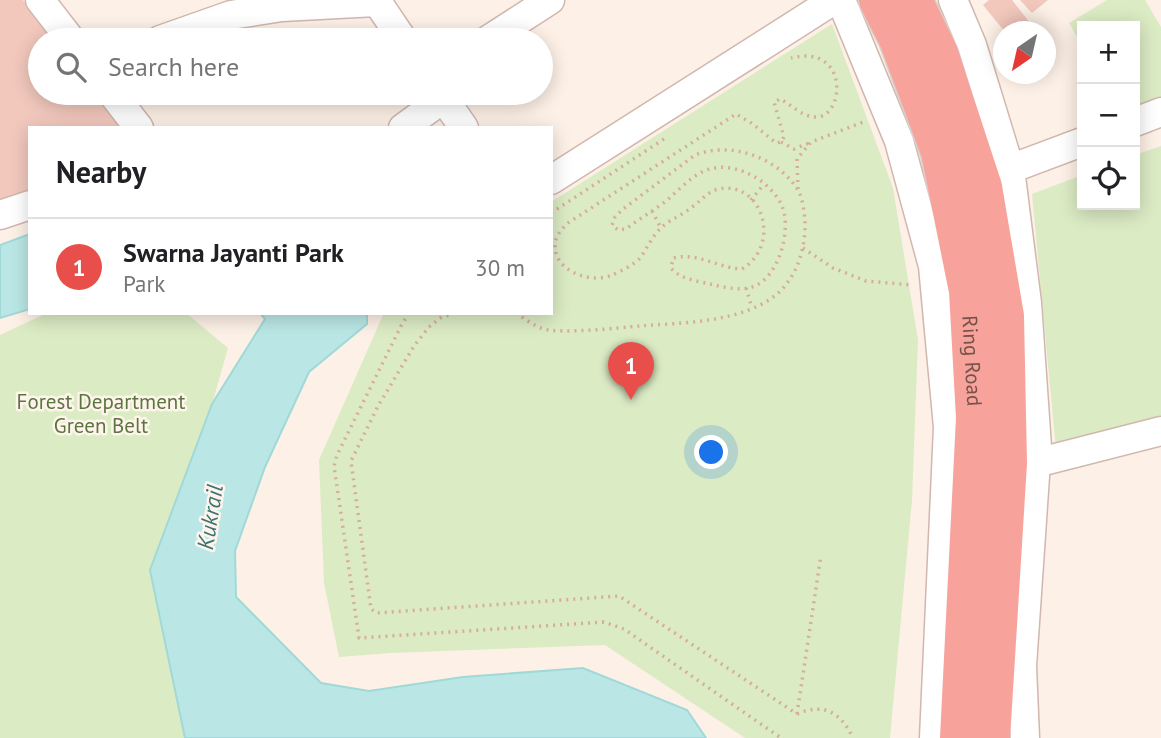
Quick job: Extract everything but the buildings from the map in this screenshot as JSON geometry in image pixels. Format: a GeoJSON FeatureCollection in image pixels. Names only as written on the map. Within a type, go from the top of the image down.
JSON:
{"type":"FeatureCollection","features":[{"type":"Feature","properties":{"kind":"highway","name":"Ring Road"},"geometry":{"type":"LineString","coordinates":[[878,0],[898,39],[940,152],[968,291],[975,418],[959,738]]}},
{"type":"Feature","properties":{"kind":"highway","name":"Ring Road"},"geometry":{"type":"LineString","coordinates":[[913,0],[939,53],[983,187],[1005,316],[1007,463],[991,738]]}},
{"type":"Feature","properties":{"kind":"street"},"geometry":{"type":"LineString","coordinates":[[40,0],[62,28]]}},
{"type":"Feature","properties":{"kind":"street"},"geometry":{"type":"LineString","coordinates":[[507,28],[550,0]]}},
{"type":"Feature","properties":{"kind":"street"},"geometry":{"type":"LineString","coordinates":[[553,179],[834,0]]}},
{"type":"Feature","properties":{"kind":"street"},"geometry":{"type":"LineString","coordinates":[[841,0],[899,141],[933,266],[948,427],[934,738]]}},
{"type":"Feature","properties":{"kind":"street"},"geometry":{"type":"LineString","coordinates":[[953,0],[972,45],[1010,169],[1027,303],[1037,447],[1022,666],[1025,738]]}},
{"type":"Feature","properties":{"kind":"street"},"geometry":{"type":"LineString","coordinates":[[194,28],[231,15],[239,6],[282,7],[376,1],[395,28]]}},
{"type":"Feature","properties":{"kind":"street"},"geometry":{"type":"LineString","coordinates":[[121,105],[137,126]]}},
{"type":"Feature","properties":{"kind":"street"},"geometry":{"type":"LineString","coordinates":[[405,126],[431,105]]}},
{"type":"Feature","properties":{"kind":"street"},"geometry":{"type":"LineString","coordinates":[[448,105],[463,126]]}},
{"type":"Feature","properties":{"kind":"street"},"geometry":{"type":"LineString","coordinates":[[1140,120],[1161,112]]}},
{"type":"Feature","properties":{"kind":"street"},"geometry":{"type":"LineString","coordinates":[[1010,169],[1077,144]]}},
{"type":"Feature","properties":{"kind":"street"},"geometry":{"type":"LineString","coordinates":[[0,215],[28,206]]}},
{"type":"Feature","properties":{"kind":"street"},"geometry":{"type":"LineString","coordinates":[[1036,463],[1161,431]]}},
{"type":"Feature","properties":{"kind":"path"},"geometry":{"type":"LineString","coordinates":[[781,64],[793,57],[813,56],[822,59],[832,68],[838,84],[827,114],[821,117],[807,116],[780,99],[774,102],[783,137],[781,142]]}},
{"type":"Feature","properties":{"kind":"path"},"geometry":{"type":"LineString","coordinates":[[799,191],[760,158],[736,150],[709,150],[695,155],[623,208],[612,225],[618,230],[626,229],[706,170],[743,170],[771,189],[781,204],[786,221],[781,254],[774,266],[754,287],[739,289],[691,279],[676,274],[671,268],[673,258],[683,256],[697,257],[732,268],[742,269],[749,265],[761,248],[765,232],[762,215],[751,200],[732,189],[711,191],[694,207],[661,228],[639,260],[611,276],[591,278],[580,275],[568,269],[556,254],[558,235],[568,222],[736,114],[776,143],[781,142],[794,149],[887,111]]}},
{"type":"Feature","properties":{"kind":"path"},"geometry":{"type":"LineString","coordinates":[[553,212],[668,136]]}},
{"type":"Feature","properties":{"kind":"path"},"geometry":{"type":"LineString","coordinates":[[519,315],[539,328],[625,328],[702,320],[752,308],[774,297],[790,279],[803,248],[804,206],[799,191],[797,159],[811,142]]}},
{"type":"Feature","properties":{"kind":"path"},"geometry":{"type":"LineString","coordinates":[[751,200],[764,184]]}},
{"type":"Feature","properties":{"kind":"path"},"geometry":{"type":"LineString","coordinates":[[652,210],[661,228]]}},
{"type":"Feature","properties":{"kind":"path"},"geometry":{"type":"LineString","coordinates":[[803,248],[833,268],[866,281],[935,286]]}},
{"type":"Feature","properties":{"kind":"path"},"geometry":{"type":"LineString","coordinates":[[746,288],[752,308]]}},
{"type":"Feature","properties":{"kind":"path"},"geometry":{"type":"LineString","coordinates":[[408,315],[337,455],[334,466],[359,638],[604,622],[624,629],[781,738]]}},
{"type":"Feature","properties":{"kind":"path"},"geometry":{"type":"LineString","coordinates":[[448,315],[429,327],[414,346],[378,406],[351,461],[371,609],[376,613],[619,596],[797,713],[815,709],[834,712],[846,723],[853,738]]}},
{"type":"Feature","properties":{"kind":"path"},"geometry":{"type":"LineString","coordinates":[[797,713],[821,555]]}},
{"type":"Feature","properties":{"kind":"green space"},"geometry":{"type":"Polygon","coordinates":[[[1107,0],[1145,0],[1161,27],[1161,101],[1140,109],[1140,21],[1077,21],[1077,37],[1069,23],[1107,0]]]}},
{"type":"Feature","properties":{"kind":"green space"},"geometry":{"type":"Polygon","coordinates":[[[832,24],[893,188],[918,340],[912,500],[890,738],[745,738],[605,645],[339,657],[324,583],[319,460],[383,315],[553,315],[553,201],[832,24]]]}},
{"type":"Feature","properties":{"kind":"green space"},"geometry":{"type":"Polygon","coordinates":[[[1161,146],[1161,420],[1056,450],[1032,194],[1077,177],[1077,210],[1140,210],[1140,153],[1161,146]]]}},
{"type":"Feature","properties":{"kind":"green space","name":"Forest Department Green Belt"},"geometry":{"type":"Polygon","coordinates":[[[43,315],[188,315],[228,348],[212,404],[150,570],[185,738],[0,738],[0,335],[43,315]]]}},
{"type":"Feature","properties":{"kind":"water"},"geometry":{"type":"Polygon","coordinates":[[[28,235],[28,310],[0,318],[0,245],[28,235]]]}},
{"type":"Feature","properties":{"kind":"water","name":"Kukrail"},"geometry":{"type":"Polygon","coordinates":[[[262,315],[367,315],[367,324],[309,372],[265,467],[235,551],[236,597],[321,683],[369,691],[463,677],[583,668],[687,710],[706,738],[185,738],[150,570],[212,404],[265,319],[262,315]]]}},
{"type":"Feature","properties":{"kind":"place","name":"Swarna Jayanti Park"},"geometry":{"type":"Point","coordinates":[631,400]}}]}
